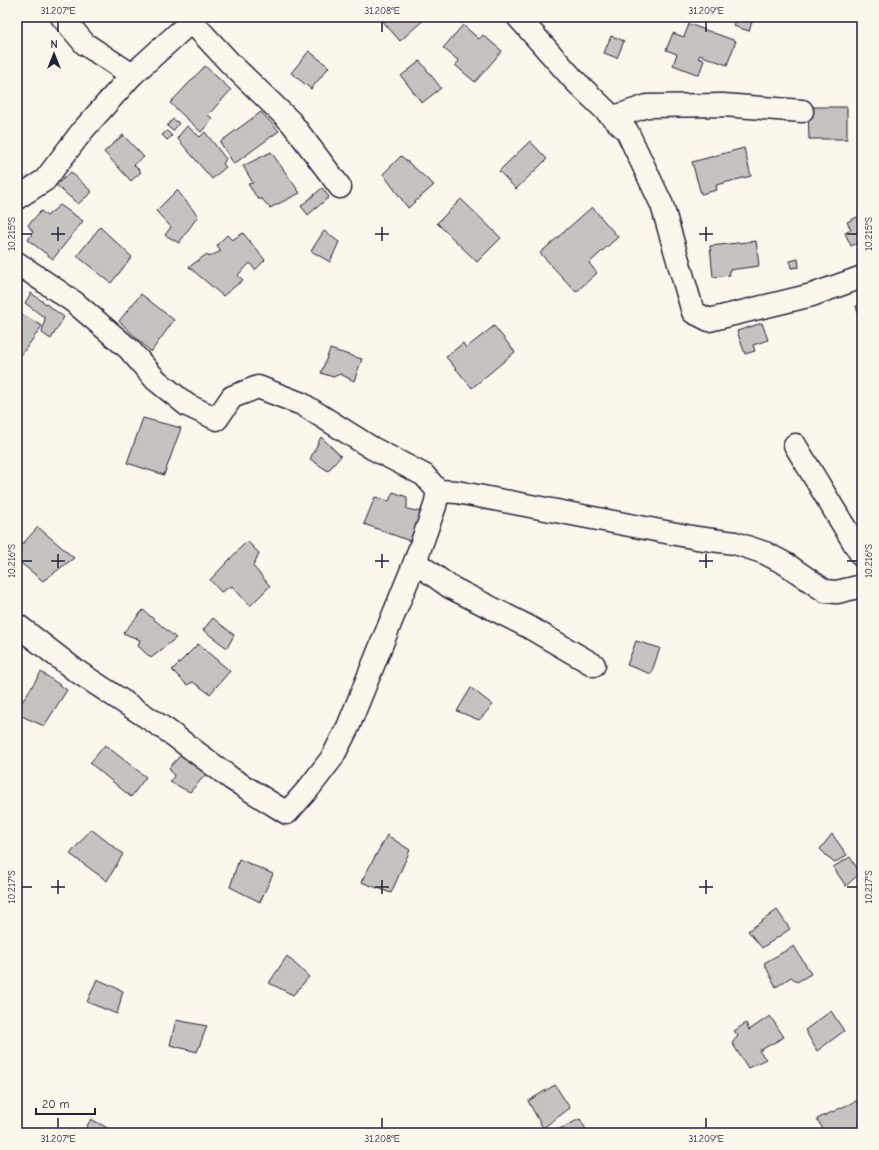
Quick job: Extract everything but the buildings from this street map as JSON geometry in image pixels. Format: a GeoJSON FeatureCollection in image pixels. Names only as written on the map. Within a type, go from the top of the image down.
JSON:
{"type":"FeatureCollection","features":[{"type":"Feature","properties":{"kind":"street"},"geometry":{"type":"LineString","coordinates":[[62,17],[85,44],[132,75]]}},
{"type":"Feature","properties":{"kind":"street"},"geometry":{"type":"LineString","coordinates":[[518,17],[574,80],[627,131],[662,205],[693,312],[709,320],[812,295],[862,277]]}},
{"type":"Feature","properties":{"kind":"street"},"geometry":{"type":"LineString","coordinates":[[17,198],[45,180],[83,130],[132,75],[194,19],[230,63],[291,122],[340,187]]}},
{"type":"Feature","properties":{"kind":"street"},"geometry":{"type":"LineString","coordinates":[[614,117],[647,106],[724,105],[802,111]]}},
{"type":"Feature","properties":{"kind":"street"},"geometry":{"type":"LineString","coordinates":[[17,264],[74,302],[129,349],[156,380],[187,405],[217,418],[232,397],[258,387],[302,404],[372,448],[424,475],[438,491],[457,492],[697,538],[735,543],[765,554],[786,564],[825,591],[842,591],[862,586]]}},
{"type":"Feature","properties":{"kind":"street"},"geometry":{"type":"LineString","coordinates":[[795,445],[862,556]]}},
{"type":"Feature","properties":{"kind":"street"},"geometry":{"type":"LineString","coordinates":[[17,625],[75,670],[168,731],[232,779],[287,813],[323,770],[341,739],[361,697],[415,562],[435,506],[438,491]]}},
{"type":"Feature","properties":{"kind":"street"},"geometry":{"type":"LineString","coordinates":[[415,562],[450,587],[527,626],[594,665]]}}]}
